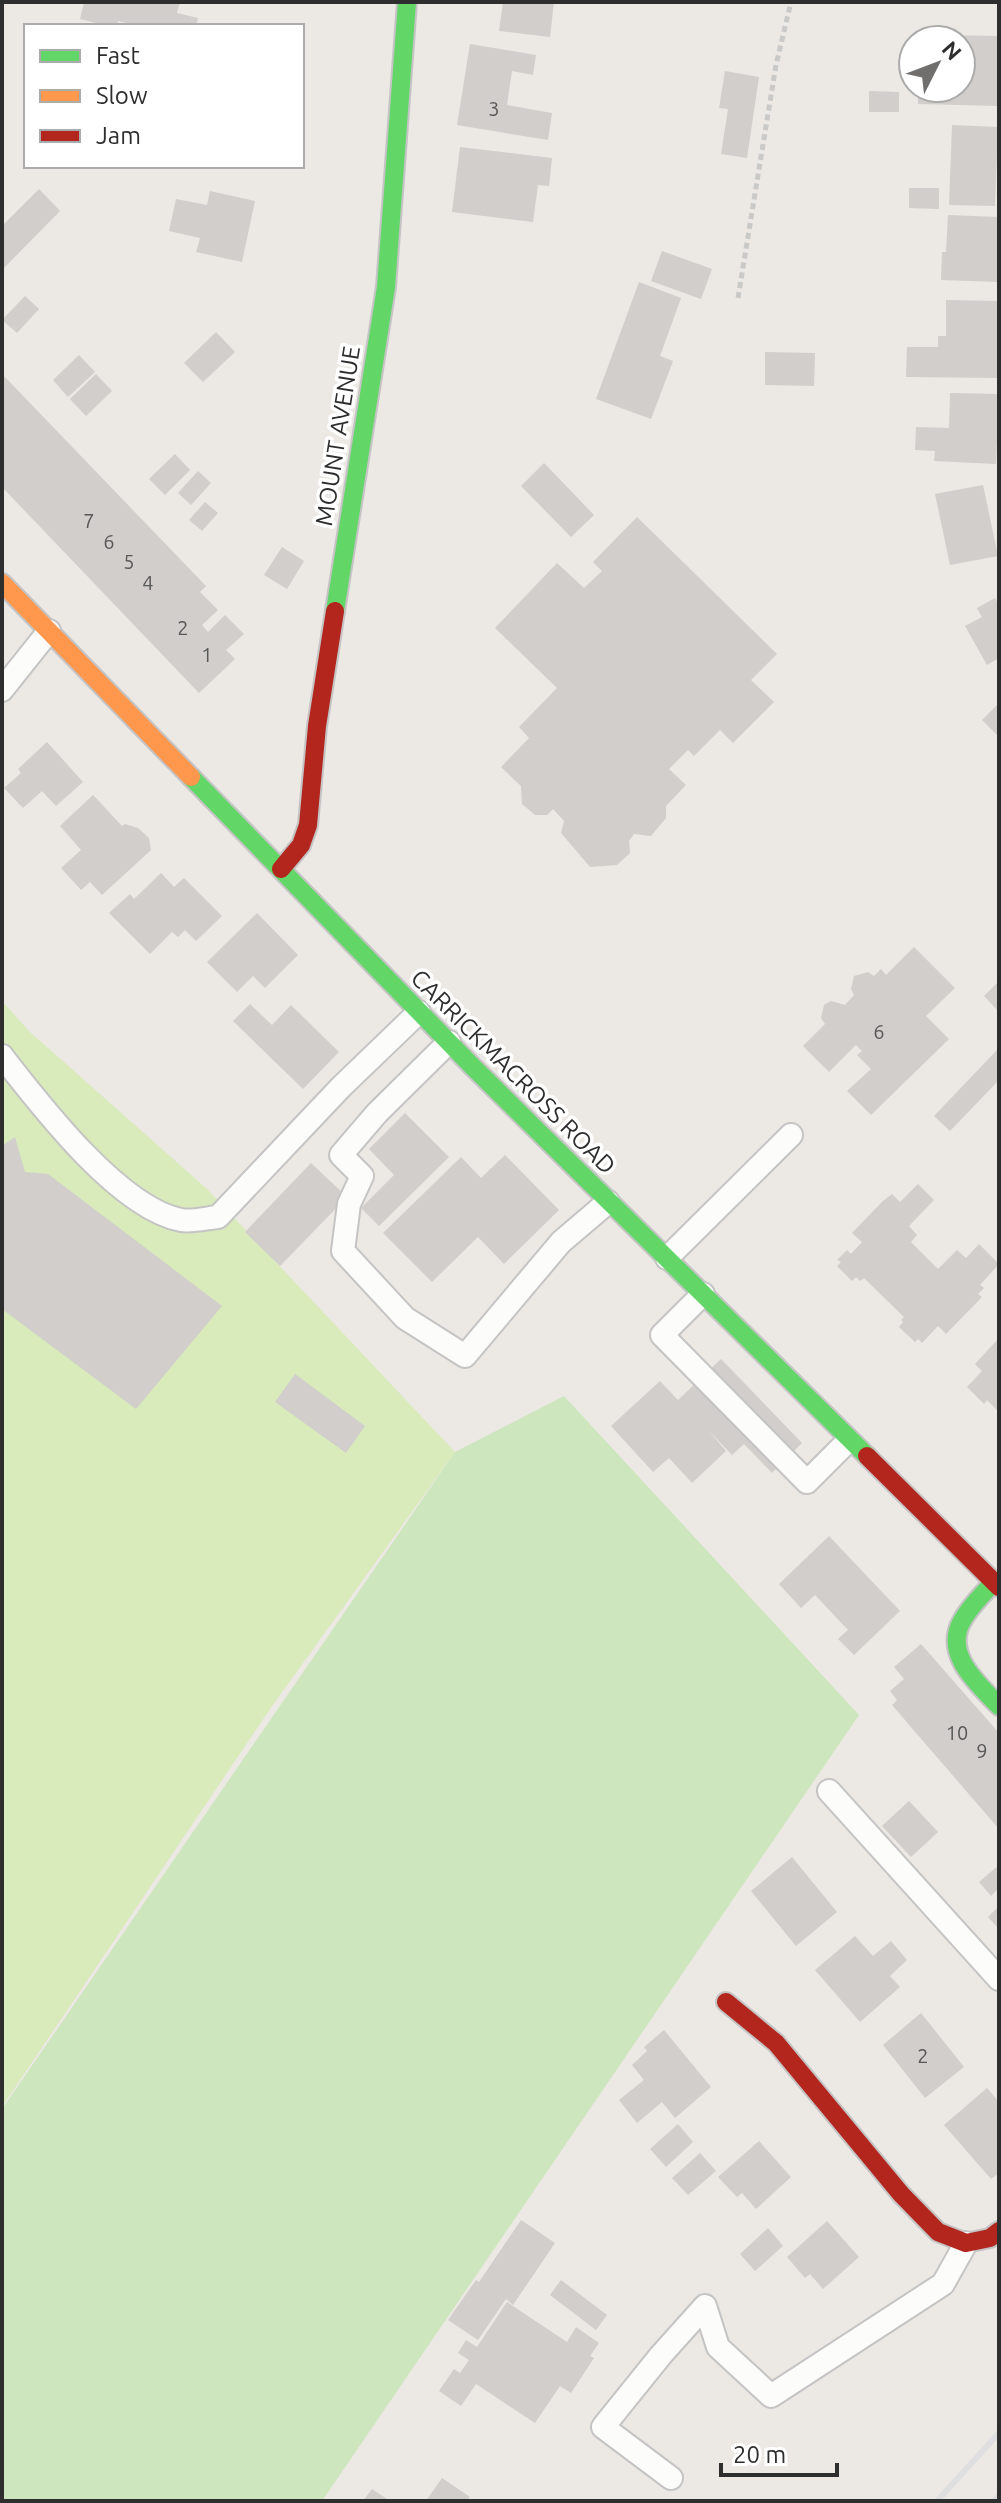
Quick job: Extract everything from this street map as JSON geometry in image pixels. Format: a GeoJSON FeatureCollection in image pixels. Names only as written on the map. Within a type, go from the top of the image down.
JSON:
{"type":"FeatureCollection","features":[{"type":"Feature","properties":{"kind":"main road","name":"MOUNT AVENUE"},"geometry":{"type":"LineString","coordinates":[[281,869],[301,845],[308,825],[317,726],[386,287],[407,2]]}},
{"type":"Feature","properties":{"kind":"main road","name":"CARRICKMACROSS ROAD"},"geometry":{"type":"LineString","coordinates":[[2,583],[419,1012],[848,1441],[996,1584]]}},
{"type":"Feature","properties":{"kind":"main road"},"geometry":{"type":"LineString","coordinates":[[996,1584],[959,1625],[956,1653],[999,1706]]}},
{"type":"Feature","properties":{"kind":"main road"},"geometry":{"type":"LineString","coordinates":[[726,2002],[776,2043],[901,2194],[938,2232],[966,2243],[990,2238],[999,2231]]}},
{"type":"Feature","properties":{"kind":"lane"},"geometry":{"type":"LineString","coordinates":[[2,690],[49,631]]}},
{"type":"Feature","properties":{"kind":"lane"},"geometry":{"type":"LineString","coordinates":[[2,1056],[62,1131],[142,1205],[183,1220],[218,1217],[388,1039],[419,1012]]}},
{"type":"Feature","properties":{"kind":"lane"},"geometry":{"type":"LineString","coordinates":[[449,1042],[377,1113],[341,1155],[362,1176],[349,1204],[343,1251],[405,1318],[465,1356],[561,1242],[608,1202]]}},
{"type":"Feature","properties":{"kind":"lane"},"geometry":{"type":"LineString","coordinates":[[667,1258],[791,1135]]}},
{"type":"Feature","properties":{"kind":"lane"},"geometry":{"type":"LineString","coordinates":[[703,1294],[662,1335],[807,1482],[848,1441]]}},
{"type":"Feature","properties":{"kind":"lane"},"geometry":{"type":"LineString","coordinates":[[829,1791],[999,1979]]}},
{"type":"Feature","properties":{"kind":"lane"},"geometry":{"type":"LineString","coordinates":[[671,2478],[603,2427],[705,2306],[718,2347],[771,2396],[943,2284],[966,2243]]}},
{"type":"Feature","properties":{"kind":"path"},"geometry":{"type":"LineString","coordinates":[[738,298],[776,65],[791,2]]}},
{"type":"Feature","properties":{"kind":"green space"},"geometry":{"type":"Polygon","coordinates":[[[2,1001],[30,1032],[207,1189],[455,1452],[270,1709],[2,2107],[2,1001]]]}},
{"type":"Feature","properties":{"kind":"green space"},"geometry":{"type":"Polygon","coordinates":[[[564,1396],[859,1715],[322,2501],[2,2501],[2,2109],[455,1452],[564,1396]]]}},
{"type":"Feature","properties":{"kind":"building"},"geometry":{"type":"Polygon","coordinates":[[[84,2],[180,2],[177,13],[198,18],[196,24],[131,24],[118,21],[117,24],[100,24],[80,19],[84,2]]]}},
{"type":"Feature","properties":{"kind":"building"},"geometry":{"type":"Polygon","coordinates":[[[503,2],[554,2],[550,37],[499,31],[503,2]]]}},
{"type":"Feature","properties":{"kind":"building"},"geometry":{"type":"Polygon","coordinates":[[[977,36],[998,36],[999,106],[918,104],[977,104],[977,36]]]}},
{"type":"Feature","properties":{"kind":"building"},"geometry":{"type":"Polygon","coordinates":[[[470,44],[536,55],[533,75],[512,71],[507,105],[552,113],[548,140],[457,125],[470,44]]]}},
{"type":"Feature","properties":{"kind":"building"},"geometry":{"type":"Polygon","coordinates":[[[725,71],[759,77],[747,158],[721,154],[728,109],[719,108],[725,71]]]}},
{"type":"Feature","properties":{"kind":"building"},"geometry":{"type":"Polygon","coordinates":[[[869,91],[897,92],[899,112],[869,112],[869,91]]]}},
{"type":"Feature","properties":{"kind":"building"},"geometry":{"type":"Polygon","coordinates":[[[952,125],[998,127],[995,206],[949,205],[952,125]]]}},
{"type":"Feature","properties":{"kind":"building"},"geometry":{"type":"Polygon","coordinates":[[[460,147],[552,158],[549,186],[538,185],[533,222],[452,212],[460,147]]]}},
{"type":"Feature","properties":{"kind":"building"},"geometry":{"type":"Polygon","coordinates":[[[909,188],[939,188],[939,209],[909,208],[909,188]]]}},
{"type":"Feature","properties":{"kind":"building"},"geometry":{"type":"Polygon","coordinates":[[[39,189],[60,211],[2,270],[2,226],[39,189]]]}},
{"type":"Feature","properties":{"kind":"building"},"geometry":{"type":"Polygon","coordinates":[[[210,191],[255,201],[242,262],[196,252],[200,238],[169,231],[176,199],[207,205],[210,191]]]}},
{"type":"Feature","properties":{"kind":"building"},"geometry":{"type":"Polygon","coordinates":[[[948,215],[999,217],[999,282],[941,280],[948,215]]]}},
{"type":"Feature","properties":{"kind":"building"},"geometry":{"type":"Polygon","coordinates":[[[662,251],[712,269],[701,299],[651,281],[662,251]]]}},
{"type":"Feature","properties":{"kind":"building"},"geometry":{"type":"Polygon","coordinates":[[[639,282],[681,298],[660,356],[673,361],[651,419],[596,399],[639,282]]]}},
{"type":"Feature","properties":{"kind":"building"},"geometry":{"type":"Polygon","coordinates":[[[25,296],[39,309],[17,333],[2,320],[25,296]]]}},
{"type":"Feature","properties":{"kind":"building"},"geometry":{"type":"Polygon","coordinates":[[[946,300],[999,301],[997,378],[906,377],[907,347],[938,347],[938,336],[946,336],[946,300]]]}},
{"type":"Feature","properties":{"kind":"building"},"geometry":{"type":"Polygon","coordinates":[[[216,332],[235,352],[203,382],[184,363],[216,332]]]}},
{"type":"Feature","properties":{"kind":"building"},"geometry":{"type":"Polygon","coordinates":[[[765,352],[815,353],[814,386],[765,385],[765,352]]]}},
{"type":"Feature","properties":{"kind":"building"},"geometry":{"type":"Polygon","coordinates":[[[79,355],[95,372],[68,397],[53,380],[79,355]]]}},
{"type":"Feature","properties":{"kind":"building"},"geometry":{"type":"Polygon","coordinates":[[[2,374],[206,586],[200,592],[218,610],[202,625],[208,632],[225,615],[244,634],[226,650],[235,659],[199,693],[2,487],[2,374]]]}},
{"type":"Feature","properties":{"kind":"building"},"geometry":{"type":"Polygon","coordinates":[[[96,374],[112,391],[86,416],[70,399],[96,374]]]}},
{"type":"Feature","properties":{"kind":"building"},"geometry":{"type":"Polygon","coordinates":[[[950,393],[999,394],[996,464],[934,461],[935,451],[915,450],[916,427],[949,428],[950,393]]]}},
{"type":"Feature","properties":{"kind":"building"},"geometry":{"type":"Polygon","coordinates":[[[175,454],[190,470],[165,495],[149,479],[175,454]]]}},
{"type":"Feature","properties":{"kind":"building"},"geometry":{"type":"Polygon","coordinates":[[[544,463],[594,515],[571,537],[521,486],[544,463]]]}},
{"type":"Feature","properties":{"kind":"building"},"geometry":{"type":"Polygon","coordinates":[[[198,471],[211,483],[191,505],[178,493],[198,471]]]}},
{"type":"Feature","properties":{"kind":"building"},"geometry":{"type":"Polygon","coordinates":[[[983,485],[998,556],[950,565],[935,494],[983,485]]]}},
{"type":"Feature","properties":{"kind":"building"},"geometry":{"type":"Polygon","coordinates":[[[205,502],[218,513],[202,531],[189,520],[205,502]]]}},
{"type":"Feature","properties":{"kind":"building"},"geometry":{"type":"Polygon","coordinates":[[[637,517],[777,654],[751,680],[774,702],[733,743],[720,730],[694,756],[688,750],[669,769],[686,785],[666,806],[666,818],[651,836],[634,834],[629,841],[630,853],[617,865],[590,867],[561,833],[564,821],[553,809],[547,815],[535,815],[522,804],[521,786],[501,767],[529,738],[519,727],[557,688],[495,628],[557,563],[584,588],[602,571],[593,562],[637,517]]]}},
{"type":"Feature","properties":{"kind":"building"},"geometry":{"type":"Polygon","coordinates":[[[282,547],[304,561],[287,589],[264,575],[282,547]]]}},
{"type":"Feature","properties":{"kind":"building"},"geometry":{"type":"Polygon","coordinates":[[[995,598],[999,605],[999,658],[987,665],[965,626],[982,617],[977,608],[995,598]]]}},
{"type":"Feature","properties":{"kind":"building"},"geometry":{"type":"Polygon","coordinates":[[[999,703],[999,737],[982,720],[999,703]]]}},
{"type":"Feature","properties":{"kind":"building"},"geometry":{"type":"Polygon","coordinates":[[[47,742],[83,782],[56,806],[42,791],[23,808],[4,788],[21,773],[18,769],[47,742]]]}},
{"type":"Feature","properties":{"kind":"building"},"geometry":{"type":"Polygon","coordinates":[[[93,795],[122,826],[138,828],[149,838],[151,850],[102,895],[90,882],[81,890],[61,868],[81,850],[60,826],[93,795]]]}},
{"type":"Feature","properties":{"kind":"building"},"geometry":{"type":"Polygon","coordinates":[[[161,873],[174,887],[184,878],[222,916],[196,941],[185,930],[178,937],[172,932],[150,954],[109,913],[130,894],[134,899],[161,873]]]}},
{"type":"Feature","properties":{"kind":"building"},"geometry":{"type":"Polygon","coordinates":[[[257,913],[298,955],[265,988],[253,976],[237,992],[207,962],[257,913]]]}},
{"type":"Feature","properties":{"kind":"building"},"geometry":{"type":"Polygon","coordinates":[[[914,947],[955,988],[926,1016],[949,1039],[871,1115],[847,1091],[871,1069],[857,1055],[862,1051],[856,1045],[829,1072],[803,1046],[825,1024],[821,1018],[824,1005],[831,1001],[845,1005],[854,995],[851,989],[854,976],[868,972],[874,976],[881,969],[886,975],[914,947]]]}},
{"type":"Feature","properties":{"kind":"building"},"geometry":{"type":"Polygon","coordinates":[[[999,981],[999,1012],[984,996],[999,981]]]}},
{"type":"Feature","properties":{"kind":"building"},"geometry":{"type":"Polygon","coordinates":[[[250,1004],[272,1025],[291,1005],[339,1052],[303,1089],[233,1021],[250,1004]]]}},
{"type":"Feature","properties":{"kind":"building"},"geometry":{"type":"Polygon","coordinates":[[[997,1050],[999,1080],[950,1131],[934,1116],[997,1050]]]}},
{"type":"Feature","properties":{"kind":"building"},"geometry":{"type":"Polygon","coordinates":[[[405,1113],[449,1157],[379,1226],[361,1208],[394,1175],[369,1149],[405,1113]]]}},
{"type":"Feature","properties":{"kind":"building"},"geometry":{"type":"Polygon","coordinates":[[[15,1137],[25,1172],[48,1174],[222,1306],[136,1409],[2,1309],[2,1146],[15,1137]]]}},
{"type":"Feature","properties":{"kind":"building"},"geometry":{"type":"Polygon","coordinates":[[[505,1155],[559,1210],[504,1264],[478,1237],[432,1282],[383,1233],[461,1157],[481,1178],[505,1155]]]}},
{"type":"Feature","properties":{"kind":"building"},"geometry":{"type":"Polygon","coordinates":[[[311,1163],[347,1197],[280,1266],[245,1232],[311,1163]]]}},
{"type":"Feature","properties":{"kind":"building"},"geometry":{"type":"Polygon","coordinates":[[[918,1184],[934,1200],[909,1226],[917,1235],[911,1242],[938,1269],[957,1250],[966,1258],[979,1244],[999,1264],[980,1285],[984,1288],[978,1294],[982,1297],[946,1334],[938,1326],[922,1343],[918,1339],[915,1342],[899,1327],[904,1317],[864,1278],[860,1281],[856,1277],[852,1281],[837,1266],[841,1262],[837,1260],[847,1250],[851,1254],[862,1242],[852,1233],[883,1201],[892,1194],[900,1202],[918,1184]]]}},
{"type":"Feature","properties":{"kind":"building"},"geometry":{"type":"Polygon","coordinates":[[[999,1338],[999,1412],[987,1400],[984,1404],[967,1387],[982,1371],[975,1364],[999,1338]]]}},
{"type":"Feature","properties":{"kind":"building"},"geometry":{"type":"Polygon","coordinates":[[[721,1359],[802,1443],[772,1473],[744,1444],[732,1455],[708,1430],[726,1451],[692,1483],[669,1458],[653,1472],[611,1426],[660,1381],[678,1400],[721,1359]]]}},
{"type":"Feature","properties":{"kind":"building"},"geometry":{"type":"Polygon","coordinates":[[[295,1374],[365,1426],[346,1453],[275,1402],[295,1374]]]}},
{"type":"Feature","properties":{"kind":"building"},"geometry":{"type":"Polygon","coordinates":[[[829,1536],[900,1611],[854,1655],[838,1639],[848,1630],[815,1595],[801,1608],[779,1584],[829,1536]]]}},
{"type":"Feature","properties":{"kind":"building"},"geometry":{"type":"Polygon","coordinates":[[[921,1644],[999,1733],[999,1829],[892,1705],[897,1700],[890,1691],[904,1679],[894,1667],[921,1644]]]}},
{"type":"Feature","properties":{"kind":"building"},"geometry":{"type":"Polygon","coordinates":[[[909,1801],[938,1832],[911,1857],[882,1826],[909,1801]]]}},
{"type":"Feature","properties":{"kind":"building"},"geometry":{"type":"Polygon","coordinates":[[[792,1857],[837,1912],[796,1946],[751,1891],[792,1857]]]}},
{"type":"Feature","properties":{"kind":"building"},"geometry":{"type":"Polygon","coordinates":[[[999,1865],[999,1888],[991,1896],[979,1882],[999,1865]]]}},
{"type":"Feature","properties":{"kind":"building"},"geometry":{"type":"Polygon","coordinates":[[[999,1906],[999,1929],[988,1917],[999,1906]]]}},
{"type":"Feature","properties":{"kind":"building"},"geometry":{"type":"Polygon","coordinates":[[[855,1936],[873,1956],[891,1941],[907,1960],[890,1976],[900,1987],[860,2022],[815,1970],[855,1936]]]}},
{"type":"Feature","properties":{"kind":"building"},"geometry":{"type":"Polygon","coordinates":[[[921,2013],[964,2067],[925,2098],[883,2045],[921,2013]]]}},
{"type":"Feature","properties":{"kind":"building"},"geometry":{"type":"Polygon","coordinates":[[[664,2030],[711,2087],[675,2118],[662,2102],[637,2123],[619,2100],[644,2080],[632,2065],[647,2051],[644,2047],[664,2030]]]}},
{"type":"Feature","properties":{"kind":"building"},"geometry":{"type":"Polygon","coordinates":[[[987,2088],[999,2102],[999,2173],[991,2179],[944,2125],[987,2088]]]}},
{"type":"Feature","properties":{"kind":"building"},"geometry":{"type":"Polygon","coordinates":[[[678,2124],[693,2142],[666,2167],[650,2149],[678,2124]]]}},
{"type":"Feature","properties":{"kind":"building"},"geometry":{"type":"Polygon","coordinates":[[[759,2141],[791,2177],[756,2209],[742,2193],[737,2197],[718,2177],[759,2141]]]}},
{"type":"Feature","properties":{"kind":"building"},"geometry":{"type":"Polygon","coordinates":[[[700,2153],[716,2171],[688,2195],[672,2178],[700,2153]]]}},
{"type":"Feature","properties":{"kind":"building"},"geometry":{"type":"Polygon","coordinates":[[[521,2220],[555,2243],[513,2305],[506,2299],[478,2340],[448,2320],[476,2280],[479,2282],[521,2220]]]}},
{"type":"Feature","properties":{"kind":"building"},"geometry":{"type":"Polygon","coordinates":[[[827,2221],[859,2257],[823,2289],[810,2274],[805,2278],[787,2257],[827,2221]]]}},
{"type":"Feature","properties":{"kind":"building"},"geometry":{"type":"Polygon","coordinates":[[[768,2228],[783,2246],[755,2271],[740,2254],[768,2228]]]}},
{"type":"Feature","properties":{"kind":"building"},"geometry":{"type":"Polygon","coordinates":[[[561,2280],[607,2315],[596,2330],[550,2295],[561,2280]]]}},
{"type":"Feature","properties":{"kind":"building"},"geometry":{"type":"Polygon","coordinates":[[[507,2302],[567,2342],[576,2327],[599,2343],[590,2356],[594,2358],[571,2393],[560,2386],[535,2423],[476,2384],[461,2406],[439,2391],[454,2369],[460,2373],[469,2360],[458,2353],[466,2340],[477,2347],[507,2302]]]}},
{"type":"Feature","properties":{"kind":"building"},"geometry":{"type":"Polygon","coordinates":[[[442,2478],[470,2497],[467,2501],[426,2501],[442,2478]]]}},
{"type":"Feature","properties":{"kind":"building"},"geometry":{"type":"Polygon","coordinates":[[[372,2489],[390,2501],[363,2501],[372,2489]]]}},
{"type":"Feature","properties":{"kind":"railway"},"geometry":{"type":"LineString","coordinates":[[937,2501],[999,2433]]}},
{"type":"Feature","properties":{"kind":"railway"},"geometry":{"type":"LineString","coordinates":[[994,2501],[999,2496]]}},
{"type":"Feature","properties":{"kind":"traffic: fast"},"geometry":{"type":"LineString","coordinates":[[335,611],[386,287],[407,2]]}},
{"type":"Feature","properties":{"kind":"traffic: fast"},"geometry":{"type":"LineString","coordinates":[[191,777],[472,1066],[867,1456]]}},
{"type":"Feature","properties":{"kind":"traffic: fast"},"geometry":{"type":"LineString","coordinates":[[994,1582],[962,1621],[957,1633],[957,1645],[966,1668],[999,1706]]}},
{"type":"Feature","properties":{"kind":"traffic: slow"},"geometry":{"type":"LineString","coordinates":[[2,583],[191,777]]}},
{"type":"Feature","properties":{"kind":"traffic: jam"},"geometry":{"type":"LineString","coordinates":[[281,869],[301,845],[308,825],[317,726],[335,611]]}},
{"type":"Feature","properties":{"kind":"traffic: jam"},"geometry":{"type":"LineString","coordinates":[[867,1456],[999,1587]]}},
{"type":"Feature","properties":{"kind":"traffic: jam"},"geometry":{"type":"LineString","coordinates":[[726,2002],[776,2043],[901,2194],[938,2232],[966,2243],[990,2238],[999,2231]]}}]}
